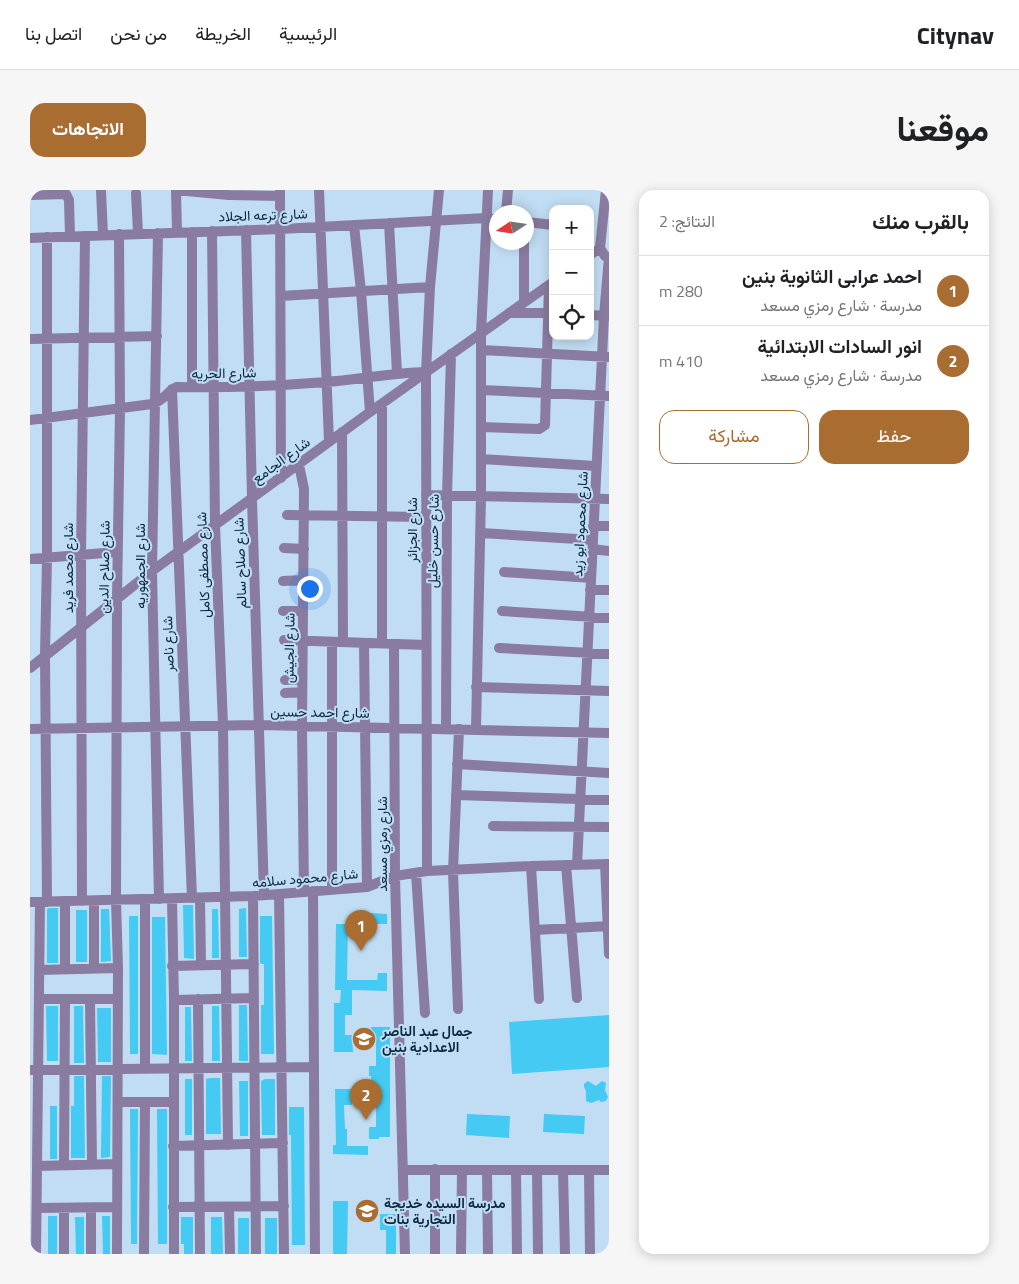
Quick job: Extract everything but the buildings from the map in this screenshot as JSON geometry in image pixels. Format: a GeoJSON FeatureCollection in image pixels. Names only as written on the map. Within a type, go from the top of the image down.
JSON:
{"type":"FeatureCollection","features":[{"type":"Feature","properties":{"kind":"street"},"geometry":{"type":"LineString","coordinates":[[101,190],[103,235]]}},
{"type":"Feature","properties":{"kind":"street"},"geometry":{"type":"LineString","coordinates":[[177,232],[176,190],[246,196],[280,193],[281,478]]}},
{"type":"Feature","properties":{"kind":"street"},"geometry":{"type":"LineString","coordinates":[[320,190],[329,442]]}},
{"type":"Feature","properties":{"kind":"street","name":"شارع الجزائر"},"geometry":{"type":"LineString","coordinates":[[427,871],[426,372],[430,287],[439,190]]}},
{"type":"Feature","properties":{"kind":"street"},"geometry":{"type":"LineString","coordinates":[[476,729],[481,533],[481,333],[488,190]]}},
{"type":"Feature","properties":{"kind":"street"},"geometry":{"type":"LineString","coordinates":[[507,205],[508,190]]}},
{"type":"Feature","properties":{"kind":"street"},"geometry":{"type":"LineString","coordinates":[[594,252],[600,248],[605,229],[606,190]]}},
{"type":"Feature","properties":{"kind":"street"},"geometry":{"type":"LineString","coordinates":[[30,195],[66,194],[69,200],[70,236]]}},
{"type":"Feature","properties":{"kind":"street"},"geometry":{"type":"LineString","coordinates":[[136,194],[138,234]]}},
{"type":"Feature","properties":{"kind":"street","name":"شارع ترعه الجلاد"},"geometry":{"type":"LineString","coordinates":[[30,238],[280,229],[489,218]]}},
{"type":"Feature","properties":{"kind":"street"},"geometry":{"type":"LineString","coordinates":[[389,223],[397,373]]}},
{"type":"Feature","properties":{"kind":"street"},"geometry":{"type":"LineString","coordinates":[[534,223],[549,225]]}},
{"type":"Feature","properties":{"kind":"street"},"geometry":{"type":"LineString","coordinates":[[354,225],[370,412]]}},
{"type":"Feature","properties":{"kind":"street","name":"شارع صلاح سالم"},"geometry":{"type":"LineString","coordinates":[[246,230],[264,895]]}},
{"type":"Feature","properties":{"kind":"street","name":"شارع مصطفى كامل"},"geometry":{"type":"LineString","coordinates":[[212,231],[216,525],[223,725],[228,1145]]}},
{"type":"Feature","properties":{"kind":"street"},"geometry":{"type":"LineString","coordinates":[[192,232],[192,387]]}},
{"type":"Feature","properties":{"kind":"street","name":"شارع الجمهوريه"},"geometry":{"type":"LineString","coordinates":[[158,233],[158,336],[152,571],[159,899]]}},
{"type":"Feature","properties":{"kind":"street","name":"شارع صلاح الدين"},"geometry":{"type":"LineString","coordinates":[[117,1254],[116,600],[120,409],[119,234]]}},
{"type":"Feature","properties":{"kind":"street","name":"شارع محمد فريد"},"geometry":{"type":"LineString","coordinates":[[82,901],[81,556],[85,236]]}},
{"type":"Feature","properties":{"kind":"street"},"geometry":{"type":"LineString","coordinates":[[36,1254],[37,1166],[34,1070],[39,999],[39,902],[47,729],[45,655],[47,558],[47,237]]}},
{"type":"Feature","properties":{"kind":"street","name":"شارع محمود ابو زيد"},"geometry":{"type":"LineString","coordinates":[[577,998],[572,928],[572,865],[579,826],[596,466],[604,396],[609,257],[604,256],[600,248]]}},
{"type":"Feature","properties":{"kind":"street"},"geometry":{"type":"LineString","coordinates":[[524,250],[524,302]]}},
{"type":"Feature","properties":{"kind":"street","name":"شارع الجامع"},"geometry":{"type":"LineString","coordinates":[[30,668],[152,571],[549,284]]}},
{"type":"Feature","properties":{"kind":"street"},"geometry":{"type":"LineString","coordinates":[[281,296],[430,287]]}},
{"type":"Feature","properties":{"kind":"street"},"geometry":{"type":"LineString","coordinates":[[509,313],[549,313]]}},
{"type":"Feature","properties":{"kind":"street"},"geometry":{"type":"LineString","coordinates":[[481,426],[539,429],[545,425],[546,354],[549,329]]}},
{"type":"Feature","properties":{"kind":"street"},"geometry":{"type":"LineString","coordinates":[[30,339],[158,336]]}},
{"type":"Feature","properties":{"kind":"street"},"geometry":{"type":"LineString","coordinates":[[481,350],[605,357]]}},
{"type":"Feature","properties":{"kind":"street","name":"شارع حسن خليل"},"geometry":{"type":"LineString","coordinates":[[446,728],[451,354]]}},
{"type":"Feature","properties":{"kind":"street","name":"شارع الحريه"},"geometry":{"type":"LineString","coordinates":[[172,389],[177,387],[249,387],[327,382],[397,373],[426,372]]}},
{"type":"Feature","properties":{"kind":"street"},"geometry":{"type":"LineString","coordinates":[[30,420],[156,403],[164,399],[172,389]]}},
{"type":"Feature","properties":{"kind":"street","name":"شارع ناصر"},"geometry":{"type":"LineString","coordinates":[[172,389],[185,726],[201,965]]}},
{"type":"Feature","properties":{"kind":"street"},"geometry":{"type":"LineString","coordinates":[[481,390],[604,396]]}},
{"type":"Feature","properties":{"kind":"street"},"geometry":{"type":"LineString","coordinates":[[382,404],[382,643]]}},
{"type":"Feature","properties":{"kind":"street"},"geometry":{"type":"LineString","coordinates":[[332,889],[332,726],[342,516],[342,432]]}},
{"type":"Feature","properties":{"kind":"street"},"geometry":{"type":"LineString","coordinates":[[598,442],[609,443]]}},
{"type":"Feature","properties":{"kind":"street"},"geometry":{"type":"LineString","coordinates":[[481,459],[596,466]]}},
{"type":"Feature","properties":{"kind":"street","name":"شارع الجيش"},"geometry":{"type":"LineString","coordinates":[[299,465],[304,489],[302,726],[314,1067],[315,1254]]}},
{"type":"Feature","properties":{"kind":"street"},"geometry":{"type":"LineString","coordinates":[[426,495],[609,499]]}},
{"type":"Feature","properties":{"kind":"street"},"geometry":{"type":"LineString","coordinates":[[287,515],[426,517]]}},
{"type":"Feature","properties":{"kind":"street"},"geometry":{"type":"LineString","coordinates":[[593,526],[609,526]]}},
{"type":"Feature","properties":{"kind":"street"},"geometry":{"type":"LineString","coordinates":[[481,533],[592,545],[609,551]]}},
{"type":"Feature","properties":{"kind":"street"},"geometry":{"type":"LineString","coordinates":[[284,548],[304,549]]}},
{"type":"Feature","properties":{"kind":"street"},"geometry":{"type":"LineString","coordinates":[[30,559],[117,552]]}},
{"type":"Feature","properties":{"kind":"street"},"geometry":{"type":"LineString","coordinates":[[504,572],[591,578]]}},
{"type":"Feature","properties":{"kind":"street"},"geometry":{"type":"LineString","coordinates":[[283,581],[303,580]]}},
{"type":"Feature","properties":{"kind":"street"},"geometry":{"type":"LineString","coordinates":[[590,590],[609,590]]}},
{"type":"Feature","properties":{"kind":"street"},"geometry":{"type":"LineString","coordinates":[[283,611],[303,611]]}},
{"type":"Feature","properties":{"kind":"street"},"geometry":{"type":"LineString","coordinates":[[502,611],[609,618]]}},
{"type":"Feature","properties":{"kind":"street"},"geometry":{"type":"LineString","coordinates":[[284,640],[426,645]]}},
{"type":"Feature","properties":{"kind":"street"},"geometry":{"type":"LineString","coordinates":[[364,643],[367,887]]}},
{"type":"Feature","properties":{"kind":"street","name":"شارع رمزي مسعد"},"geometry":{"type":"LineString","coordinates":[[394,644],[395,876],[405,1254]]}},
{"type":"Feature","properties":{"kind":"street"},"geometry":{"type":"LineString","coordinates":[[499,648],[609,654]]}},
{"type":"Feature","properties":{"kind":"street"},"geometry":{"type":"LineString","coordinates":[[285,680],[302,679]]}},
{"type":"Feature","properties":{"kind":"street"},"geometry":{"type":"LineString","coordinates":[[476,687],[609,691]]}},
{"type":"Feature","properties":{"kind":"street"},"geometry":{"type":"LineString","coordinates":[[285,693],[302,692]]}},
{"type":"Feature","properties":{"kind":"street","name":"شارع احمد حسين"},"geometry":{"type":"LineString","coordinates":[[30,729],[260,725],[609,733]]}},
{"type":"Feature","properties":{"kind":"street"},"geometry":{"type":"LineString","coordinates":[[458,1009],[453,871],[459,729]]}},
{"type":"Feature","properties":{"kind":"street"},"geometry":{"type":"LineString","coordinates":[[457,764],[609,773]]}},
{"type":"Feature","properties":{"kind":"street"},"geometry":{"type":"LineString","coordinates":[[456,795],[609,800]]}},
{"type":"Feature","properties":{"kind":"street"},"geometry":{"type":"LineString","coordinates":[[493,826],[609,827]]}},
{"type":"Feature","properties":{"kind":"street"},"geometry":{"type":"LineString","coordinates":[[607,864],[609,954]]}},
{"type":"Feature","properties":{"kind":"street","name":"شارع محمود سلامه"},"geometry":{"type":"LineString","coordinates":[[39,902],[253,896],[367,887],[395,876],[427,871],[607,864]]}},
{"type":"Feature","properties":{"kind":"street"},"geometry":{"type":"LineString","coordinates":[[531,866],[539,999]]}},
{"type":"Feature","properties":{"kind":"street"},"geometry":{"type":"LineString","coordinates":[[416,873],[425,1013]]}},
{"type":"Feature","properties":{"kind":"street"},"geometry":{"type":"LineString","coordinates":[[279,894],[283,1068],[284,1254]]}},
{"type":"Feature","properties":{"kind":"street"},"geometry":{"type":"LineString","coordinates":[[253,896],[256,1254]]}},
{"type":"Feature","properties":{"kind":"street"},"geometry":{"type":"LineString","coordinates":[[145,899],[145,1069]]}},
{"type":"Feature","properties":{"kind":"street"},"geometry":{"type":"LineString","coordinates":[[172,899],[174,1254]]}},
{"type":"Feature","properties":{"kind":"street"},"geometry":{"type":"LineString","coordinates":[[64,901],[65,969]]}},
{"type":"Feature","properties":{"kind":"street"},"geometry":{"type":"LineString","coordinates":[[94,901],[94,969]]}},
{"type":"Feature","properties":{"kind":"street"},"geometry":{"type":"LineString","coordinates":[[535,930],[608,926]]}},
{"type":"Feature","properties":{"kind":"street"},"geometry":{"type":"LineString","coordinates":[[172,966],[254,964]]}},
{"type":"Feature","properties":{"kind":"street"},"geometry":{"type":"LineString","coordinates":[[39,970],[118,968]]}},
{"type":"Feature","properties":{"kind":"street"},"geometry":{"type":"LineString","coordinates":[[174,1000],[254,998]]}},
{"type":"Feature","properties":{"kind":"street"},"geometry":{"type":"LineString","coordinates":[[39,999],[118,999]]}},
{"type":"Feature","properties":{"kind":"street"},"geometry":{"type":"LineString","coordinates":[[64,1165],[65,999]]}},
{"type":"Feature","properties":{"kind":"street"},"geometry":{"type":"LineString","coordinates":[[90,999],[92,1164]]}},
{"type":"Feature","properties":{"kind":"street"},"geometry":{"type":"LineString","coordinates":[[198,999],[200,1254]]}},
{"type":"Feature","properties":{"kind":"street"},"geometry":{"type":"LineString","coordinates":[[34,1070],[314,1067]]}},
{"type":"Feature","properties":{"kind":"street"},"geometry":{"type":"LineString","coordinates":[[118,1102],[173,1102]]}},
{"type":"Feature","properties":{"kind":"street"},"geometry":{"type":"LineString","coordinates":[[144,1254],[145,1102]]}},
{"type":"Feature","properties":{"kind":"street"},"geometry":{"type":"LineString","coordinates":[[173,1146],[283,1143]]}},
{"type":"Feature","properties":{"kind":"street"},"geometry":{"type":"LineString","coordinates":[[37,1166],[117,1164]]}},
{"type":"Feature","properties":{"kind":"street"},"geometry":{"type":"LineString","coordinates":[[404,1170],[609,1170]]}},
{"type":"Feature","properties":{"kind":"street"},"geometry":{"type":"LineString","coordinates":[[435,1170],[435,1254]]}},
{"type":"Feature","properties":{"kind":"street"},"geometry":{"type":"LineString","coordinates":[[461,1254],[462,1170]]}},
{"type":"Feature","properties":{"kind":"street"},"geometry":{"type":"LineString","coordinates":[[488,1170],[488,1254]]}},
{"type":"Feature","properties":{"kind":"street"},"geometry":{"type":"LineString","coordinates":[[516,1170],[517,1254]]}},
{"type":"Feature","properties":{"kind":"street"},"geometry":{"type":"LineString","coordinates":[[536,1170],[538,1254]]}},
{"type":"Feature","properties":{"kind":"street"},"geometry":{"type":"LineString","coordinates":[[564,1170],[565,1254]]}},
{"type":"Feature","properties":{"kind":"street"},"geometry":{"type":"LineString","coordinates":[[589,1170],[590,1254]]}},
{"type":"Feature","properties":{"kind":"street"},"geometry":{"type":"LineString","coordinates":[[173,1207],[284,1206]]}},
{"type":"Feature","properties":{"kind":"street"},"geometry":{"type":"LineString","coordinates":[[37,1208],[117,1207]]}},
{"type":"Feature","properties":{"kind":"street"},"geometry":{"type":"LineString","coordinates":[[229,1207],[230,1254]]}},
{"type":"Feature","properties":{"kind":"street"},"geometry":{"type":"LineString","coordinates":[[64,1208],[64,1254]]}},
{"type":"Feature","properties":{"kind":"street"},"geometry":{"type":"LineString","coordinates":[[90,1208],[91,1254]]}},
{"type":"Feature","properties":{"kind":"place","name":"احمد عرابى الثانوية بنين"},"geometry":{"type":"Point","coordinates":[361,951]}},
{"type":"Feature","properties":{"kind":"place","name":"جمال عبد الناصر الاعدادية بنين"},"geometry":{"type":"Point","coordinates":[364,1039]}},
{"type":"Feature","properties":{"kind":"place","name":"انور السادات الابتدائية"},"geometry":{"type":"Point","coordinates":[366,1120]}},
{"type":"Feature","properties":{"kind":"place","name":"مدرسة السيده خديجة التجارية بنات"},"geometry":{"type":"Point","coordinates":[367,1211]}}]}
